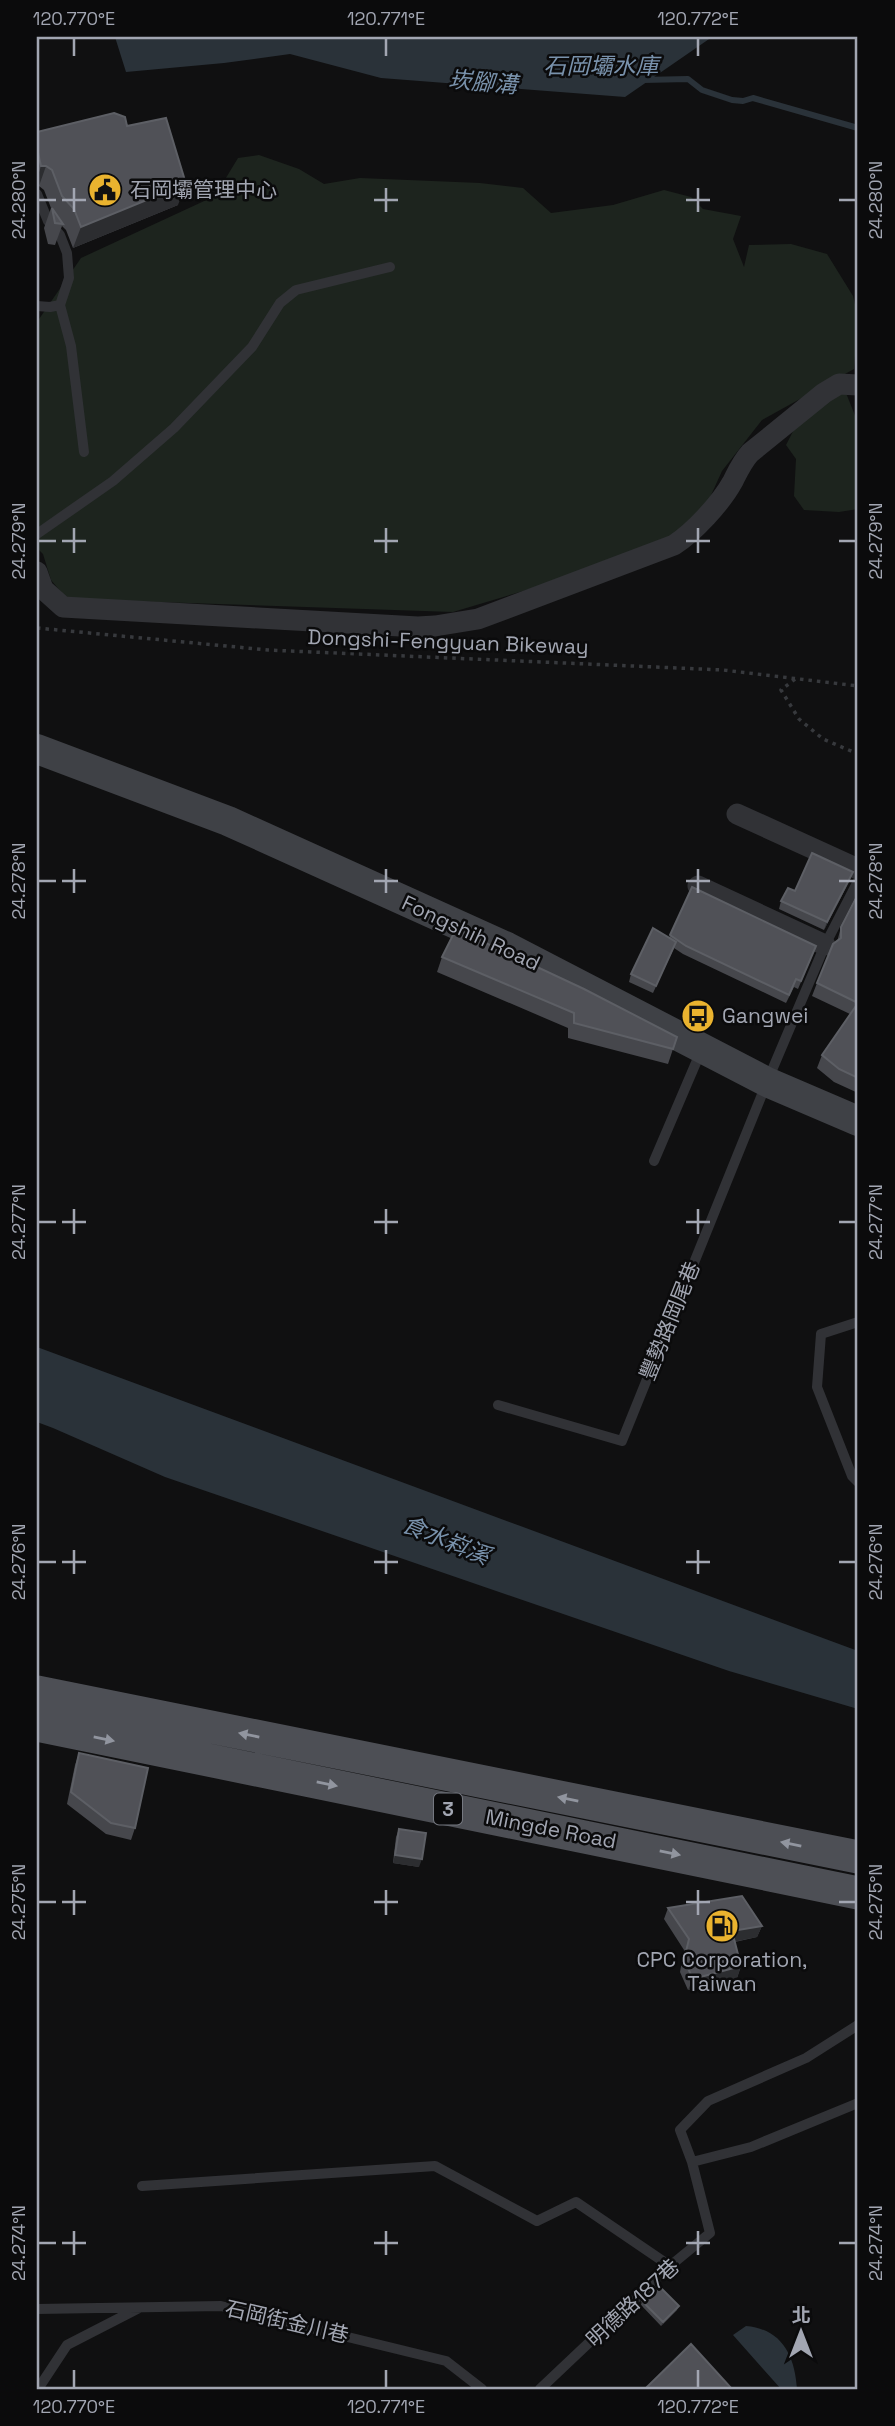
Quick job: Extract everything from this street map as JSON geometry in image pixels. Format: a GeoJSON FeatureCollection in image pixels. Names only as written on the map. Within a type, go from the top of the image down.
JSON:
{"type":"FeatureCollection","features":[{"type":"Feature","properties":{"kind":"main road","name":"Mingde Road"},"geometry":{"type":"LineString","coordinates":[[37,1692],[858,1857]]}},
{"type":"Feature","properties":{"kind":"main road","name":"Mingde Road"},"geometry":{"type":"LineString","coordinates":[[37,1725],[858,1892]]}},
{"type":"Feature","properties":{"kind":"main road"},"geometry":{"type":"LineString","coordinates":[[612,1842],[618,1809]]}},
{"type":"Feature","properties":{"kind":"street"},"geometry":{"type":"LineString","coordinates":[[37,572],[43,589],[63,607],[418,627],[478,619],[674,545],[691,533],[732,482],[740,465],[750,453],[824,393],[839,384],[858,385]]}},
{"type":"Feature","properties":{"kind":"street","name":"Fongshih Road"},"geometry":{"type":"LineString","coordinates":[[37,749],[228,821],[507,947],[767,1082],[858,1121]]}},
{"type":"Feature","properties":{"kind":"street"},"geometry":{"type":"LineString","coordinates":[[737,814],[858,869]]}},
{"type":"Feature","properties":{"kind":"street"},"geometry":{"type":"LineString","coordinates":[[698,886],[825,945]]}},
{"type":"Feature","properties":{"kind":"lane"},"geometry":{"type":"LineString","coordinates":[[37,194],[48,221],[60,234],[67,253],[69,278],[60,305],[71,346],[84,452]]}},
{"type":"Feature","properties":{"kind":"lane"},"geometry":{"type":"LineString","coordinates":[[37,534],[113,481],[174,428],[252,346],[280,303],[288,296],[296,290],[390,267]]}},
{"type":"Feature","properties":{"kind":"lane"},"geometry":{"type":"LineString","coordinates":[[37,306],[60,305]]}},
{"type":"Feature","properties":{"kind":"lane"},"geometry":{"type":"LineString","coordinates":[[767,1082],[825,945],[858,881]]}},
{"type":"Feature","properties":{"kind":"lane"},"geometry":{"type":"LineString","coordinates":[[654,1161],[702,1047]]}},
{"type":"Feature","properties":{"kind":"lane","name":"豐勢路岡尾巷"},"geometry":{"type":"LineString","coordinates":[[498,1405],[622,1441],[767,1082]]}},
{"type":"Feature","properties":{"kind":"lane"},"geometry":{"type":"LineString","coordinates":[[858,1322],[821,1334],[817,1387],[852,1475],[858,1482]]}},
{"type":"Feature","properties":{"kind":"lane"},"geometry":{"type":"LineString","coordinates":[[857,2026],[858,2039]]}},
{"type":"Feature","properties":{"kind":"lane","name":"明德路187巷"},"geometry":{"type":"LineString","coordinates":[[540,2389],[670,2266],[710,2233],[692,2162],[680,2130],[708,2101],[806,2058],[857,2026]]}},
{"type":"Feature","properties":{"kind":"lane"},"geometry":{"type":"LineString","coordinates":[[692,2162],[751,2147],[858,2103]]}},
{"type":"Feature","properties":{"kind":"lane"},"geometry":{"type":"LineString","coordinates":[[142,2186],[435,2166],[537,2221],[576,2202],[670,2266]]}},
{"type":"Feature","properties":{"kind":"lane","name":"石岡街金川巷"},"geometry":{"type":"LineString","coordinates":[[37,2309],[221,2305],[446,2361],[482,2389]]}},
{"type":"Feature","properties":{"kind":"lane"},"geometry":{"type":"LineString","coordinates":[[38,2389],[66,2345],[142,2307]]}},
{"type":"Feature","properties":{"kind":"path","name":"Dongshi-Fengyuan Bikeway"},"geometry":{"type":"LineString","coordinates":[[37,628],[268,650],[723,670],[858,687]]}},
{"type":"Feature","properties":{"kind":"path"},"geometry":{"type":"LineString","coordinates":[[795,678],[781,690],[799,719],[823,739],[858,754]]}},
{"type":"Feature","properties":{"kind":"shaded area"},"geometry":{"type":"Polygon","coordinates":[[[259,155],[299,169],[324,184],[360,178],[480,183],[523,188],[551,213],[613,205],[664,190],[691,197],[703,209],[741,216],[733,239],[744,267],[749,245],[791,244],[827,254],[853,296],[858,317],[854,369],[762,420],[722,471],[707,504],[663,544],[560,580],[453,612],[67,599],[51,580],[43,554],[37,548],[37,322],[81,258],[215,196],[238,158],[259,155]]]}},
{"type":"Feature","properties":{"kind":"shaded area"},"geometry":{"type":"Polygon","coordinates":[[[844,388],[858,423],[858,509],[839,512],[804,510],[794,496],[796,459],[786,445],[806,406],[844,388]]]}},
{"type":"Feature","properties":{"kind":"water","name":"石岡壩水庫"},"geometry":{"type":"Polygon","coordinates":[[[115,37],[712,37],[625,97],[381,78],[290,54],[126,72],[115,37]]]}},
{"type":"Feature","properties":{"kind":"water","name":"食水嵙溪"},"geometry":{"type":"Polygon","coordinates":[[[37,1347],[858,1651],[858,1709],[729,1671],[165,1477],[37,1422],[37,1347]]]}},
{"type":"Feature","properties":{"kind":"water"},"geometry":{"type":"Polygon","coordinates":[[[746,2326],[769,2332],[784,2346],[793,2366],[797,2389],[781,2389],[733,2335],[746,2326]]]}},
{"type":"Feature","properties":{"kind":"building","name":"石岡壩管理中心"},"geometry":{"type":"Polygon","coordinates":[[[114,113],[125,117],[127,126],[166,118],[186,184],[81,227],[74,209],[62,196],[52,170],[41,166],[37,132],[114,113]]]}},
{"type":"Feature","properties":{"kind":"building"},"geometry":{"type":"Polygon","coordinates":[[[52,208],[63,224],[55,223],[52,208]]]}},
{"type":"Feature","properties":{"kind":"building"},"geometry":{"type":"Polygon","coordinates":[[[812,853],[853,872],[827,922],[781,901],[788,888],[795,891],[812,853]]]}},
{"type":"Feature","properties":{"kind":"building"},"geometry":{"type":"Polygon","coordinates":[[[692,887],[816,946],[801,981],[796,979],[789,995],[686,946],[670,935],[692,887]]]}},
{"type":"Feature","properties":{"kind":"building"},"geometry":{"type":"Polygon","coordinates":[[[858,894],[858,1003],[817,983],[833,944],[841,938],[841,927],[858,894]]]}},
{"type":"Feature","properties":{"kind":"building"},"geometry":{"type":"Polygon","coordinates":[[[653,928],[676,942],[656,986],[631,974],[653,928]]]}},
{"type":"Feature","properties":{"kind":"building"},"geometry":{"type":"Polygon","coordinates":[[[456,929],[584,989],[677,1037],[673,1049],[574,1023],[574,1013],[442,957],[456,929]]]}},
{"type":"Feature","properties":{"kind":"building"},"geometry":{"type":"Polygon","coordinates":[[[858,1003],[858,1078],[839,1069],[822,1055],[858,1003]]]}},
{"type":"Feature","properties":{"kind":"building"},"geometry":{"type":"Polygon","coordinates":[[[79,1753],[148,1768],[135,1828],[111,1823],[71,1792],[79,1753]]]}},
{"type":"Feature","properties":{"kind":"building"},"geometry":{"type":"Polygon","coordinates":[[[399,1829],[426,1833],[422,1859],[395,1855],[399,1829]]]}},
{"type":"Feature","properties":{"kind":"building"},"geometry":{"type":"Polygon","coordinates":[[[742,1896],[762,1926],[732,1931],[741,1966],[693,1979],[684,1960],[689,1939],[668,1908],[742,1896]]]}},
{"type":"Feature","properties":{"kind":"building"},"geometry":{"type":"Polygon","coordinates":[[[658,2285],[679,2306],[663,2322],[642,2301],[658,2285]]]}},
{"type":"Feature","properties":{"kind":"building"},"geometry":{"type":"Polygon","coordinates":[[[691,2344],[732,2389],[646,2389],[646,2388],[691,2344]]]}},
{"type":"Feature","properties":{"kind":"waterway","name":"崁腳溝"},"geometry":{"type":"LineString","coordinates":[[643,80],[688,79],[702,90],[732,100],[753,98],[858,128]]}},
{"type":"Feature","properties":{"kind":"place","name":"石岡壩管理中心"},"geometry":{"type":"Point","coordinates":[105,190]}},
{"type":"Feature","properties":{"kind":"place","name":"Gangwei"},"geometry":{"type":"Point","coordinates":[698,1016]}},
{"type":"Feature","properties":{"kind":"place","name":"CPC Corporation, Taiwan"},"geometry":{"type":"Point","coordinates":[722,1926]}}]}
